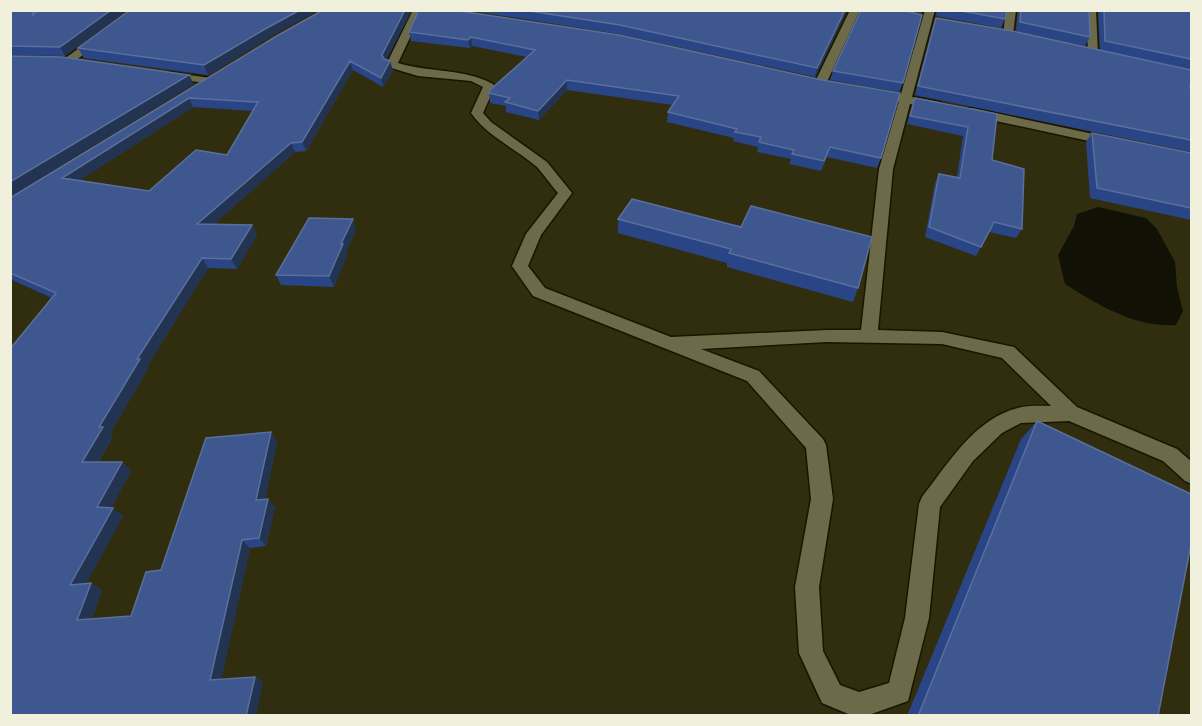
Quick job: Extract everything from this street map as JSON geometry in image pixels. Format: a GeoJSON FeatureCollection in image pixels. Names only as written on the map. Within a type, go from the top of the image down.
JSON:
{"type":"FeatureCollection","features":[{"type":"Feature","properties":{"kind":"street"},"geometry":{"type":"LineString","coordinates":[[90,64],[64,61],[139,10]]}},
{"type":"Feature","properties":{"kind":"street"},"geometry":{"type":"LineString","coordinates":[[418,10],[392,65],[418,73],[474,78],[489,86],[477,113],[487,125],[542,165],[565,193],[534,234],[520,266],[539,292],[753,376],[816,445],[822,499],[807,587],[811,653],[831,694],[859,705],[899,692],[917,618],[930,504],[966,455],[995,427],[1019,415],[1070,414]]}},
{"type":"Feature","properties":{"kind":"street"},"geometry":{"type":"LineString","coordinates":[[820,84],[855,10]]}},
{"type":"Feature","properties":{"kind":"street"},"geometry":{"type":"LineString","coordinates":[[1008,35],[1011,10]]}},
{"type":"Feature","properties":{"kind":"street"},"geometry":{"type":"LineString","coordinates":[[1091,10],[1093,54]]}},
{"type":"Feature","properties":{"kind":"street"},"geometry":{"type":"LineString","coordinates":[[869,336],[886,169],[928,17]]}},
{"type":"Feature","properties":{"kind":"street"},"geometry":{"type":"LineString","coordinates":[[156,73],[216,78],[194,92]]}},
{"type":"Feature","properties":{"kind":"street"},"geometry":{"type":"LineString","coordinates":[[863,91],[1127,145]]}},
{"type":"Feature","properties":{"kind":"street"},"geometry":{"type":"LineString","coordinates":[[670,344],[869,336],[942,338],[1008,352],[1070,414],[1170,455],[1191,475]]}},
{"type":"Feature","properties":{"kind":"shaded area"},"geometry":{"type":"Polygon","coordinates":[[[1098,207],[1146,218],[1157,229],[1175,262],[1177,287],[1183,311],[1176,325],[1146,323],[1132,319],[1104,307],[1065,284],[1058,255],[1074,226],[1077,214],[1098,207]]]}},
{"type":"Feature","properties":{"kind":"building"},"geometry":{"type":"Polygon","coordinates":[[[10,10],[33,10],[33,15],[38,10],[111,10],[60,47],[10,46],[10,10]]]}},
{"type":"Feature","properties":{"kind":"building"},"geometry":{"type":"Polygon","coordinates":[[[130,10],[300,10],[204,65],[78,48],[130,10]]]}},
{"type":"Feature","properties":{"kind":"building"},"geometry":{"type":"Polygon","coordinates":[[[323,10],[405,10],[382,55],[384,59],[390,61],[381,78],[350,61],[302,142],[291,143],[197,224],[252,225],[231,259],[202,258],[137,359],[140,359],[99,427],[103,427],[82,462],[122,462],[97,507],[113,508],[70,585],[91,583],[77,620],[131,616],[146,572],[161,570],[206,438],[271,432],[256,500],[268,499],[259,538],[242,540],[210,680],[255,677],[246,716],[10,716],[10,349],[56,293],[10,273],[10,198],[323,10]],[[189,98],[62,178],[149,191],[196,150],[227,155],[258,102],[189,98]]]}},
{"type":"Feature","properties":{"kind":"building"},"geometry":{"type":"Polygon","coordinates":[[[419,10],[453,10],[619,35],[822,80],[900,93],[881,158],[830,147],[824,161],[792,154],[794,150],[759,142],[761,137],[735,132],[737,129],[668,112],[679,96],[567,80],[538,111],[505,102],[510,98],[489,93],[490,90],[535,50],[471,37],[468,40],[409,32],[419,10]]]}},
{"type":"Feature","properties":{"kind":"building"},"geometry":{"type":"Polygon","coordinates":[[[523,10],[845,10],[817,68],[620,25],[523,10]]]}},
{"type":"Feature","properties":{"kind":"building"},"geometry":{"type":"Polygon","coordinates":[[[861,10],[903,10],[922,15],[903,83],[833,71],[861,10]]]}},
{"type":"Feature","properties":{"kind":"building"},"geometry":{"type":"Polygon","coordinates":[[[956,10],[1007,10],[1005,19],[956,10]]]}},
{"type":"Feature","properties":{"kind":"building"},"geometry":{"type":"Polygon","coordinates":[[[1021,10],[1089,10],[1090,37],[1020,22],[1021,10]]]}},
{"type":"Feature","properties":{"kind":"building"},"geometry":{"type":"Polygon","coordinates":[[[1104,10],[1191,10],[1191,59],[1105,41],[1104,10]]]}},
{"type":"Feature","properties":{"kind":"building"},"geometry":{"type":"Polygon","coordinates":[[[936,18],[1012,31],[1191,70],[1191,140],[918,86],[936,18]]]}},
{"type":"Feature","properties":{"kind":"building"},"geometry":{"type":"Polygon","coordinates":[[[10,56],[62,57],[189,75],[10,182],[10,56]]]}},
{"type":"Feature","properties":{"kind":"building"},"geometry":{"type":"Polygon","coordinates":[[[915,98],[997,114],[992,160],[1024,169],[1022,229],[994,222],[981,247],[929,227],[939,174],[960,178],[968,127],[910,116],[915,98]]]}},
{"type":"Feature","properties":{"kind":"building"},"geometry":{"type":"Polygon","coordinates":[[[1092,133],[1191,153],[1191,208],[1097,188],[1092,133]]]}},
{"type":"Feature","properties":{"kind":"building"},"geometry":{"type":"Polygon","coordinates":[[[632,199],[741,227],[751,206],[872,237],[858,288],[729,253],[731,249],[618,219],[632,199]]]}},
{"type":"Feature","properties":{"kind":"building"},"geometry":{"type":"Polygon","coordinates":[[[309,218],[353,219],[329,276],[276,275],[309,218]]]}},
{"type":"Feature","properties":{"kind":"building"},"geometry":{"type":"Polygon","coordinates":[[[1037,421],[1191,494],[1191,544],[1158,716],[918,716],[1037,421]]]}}]}
